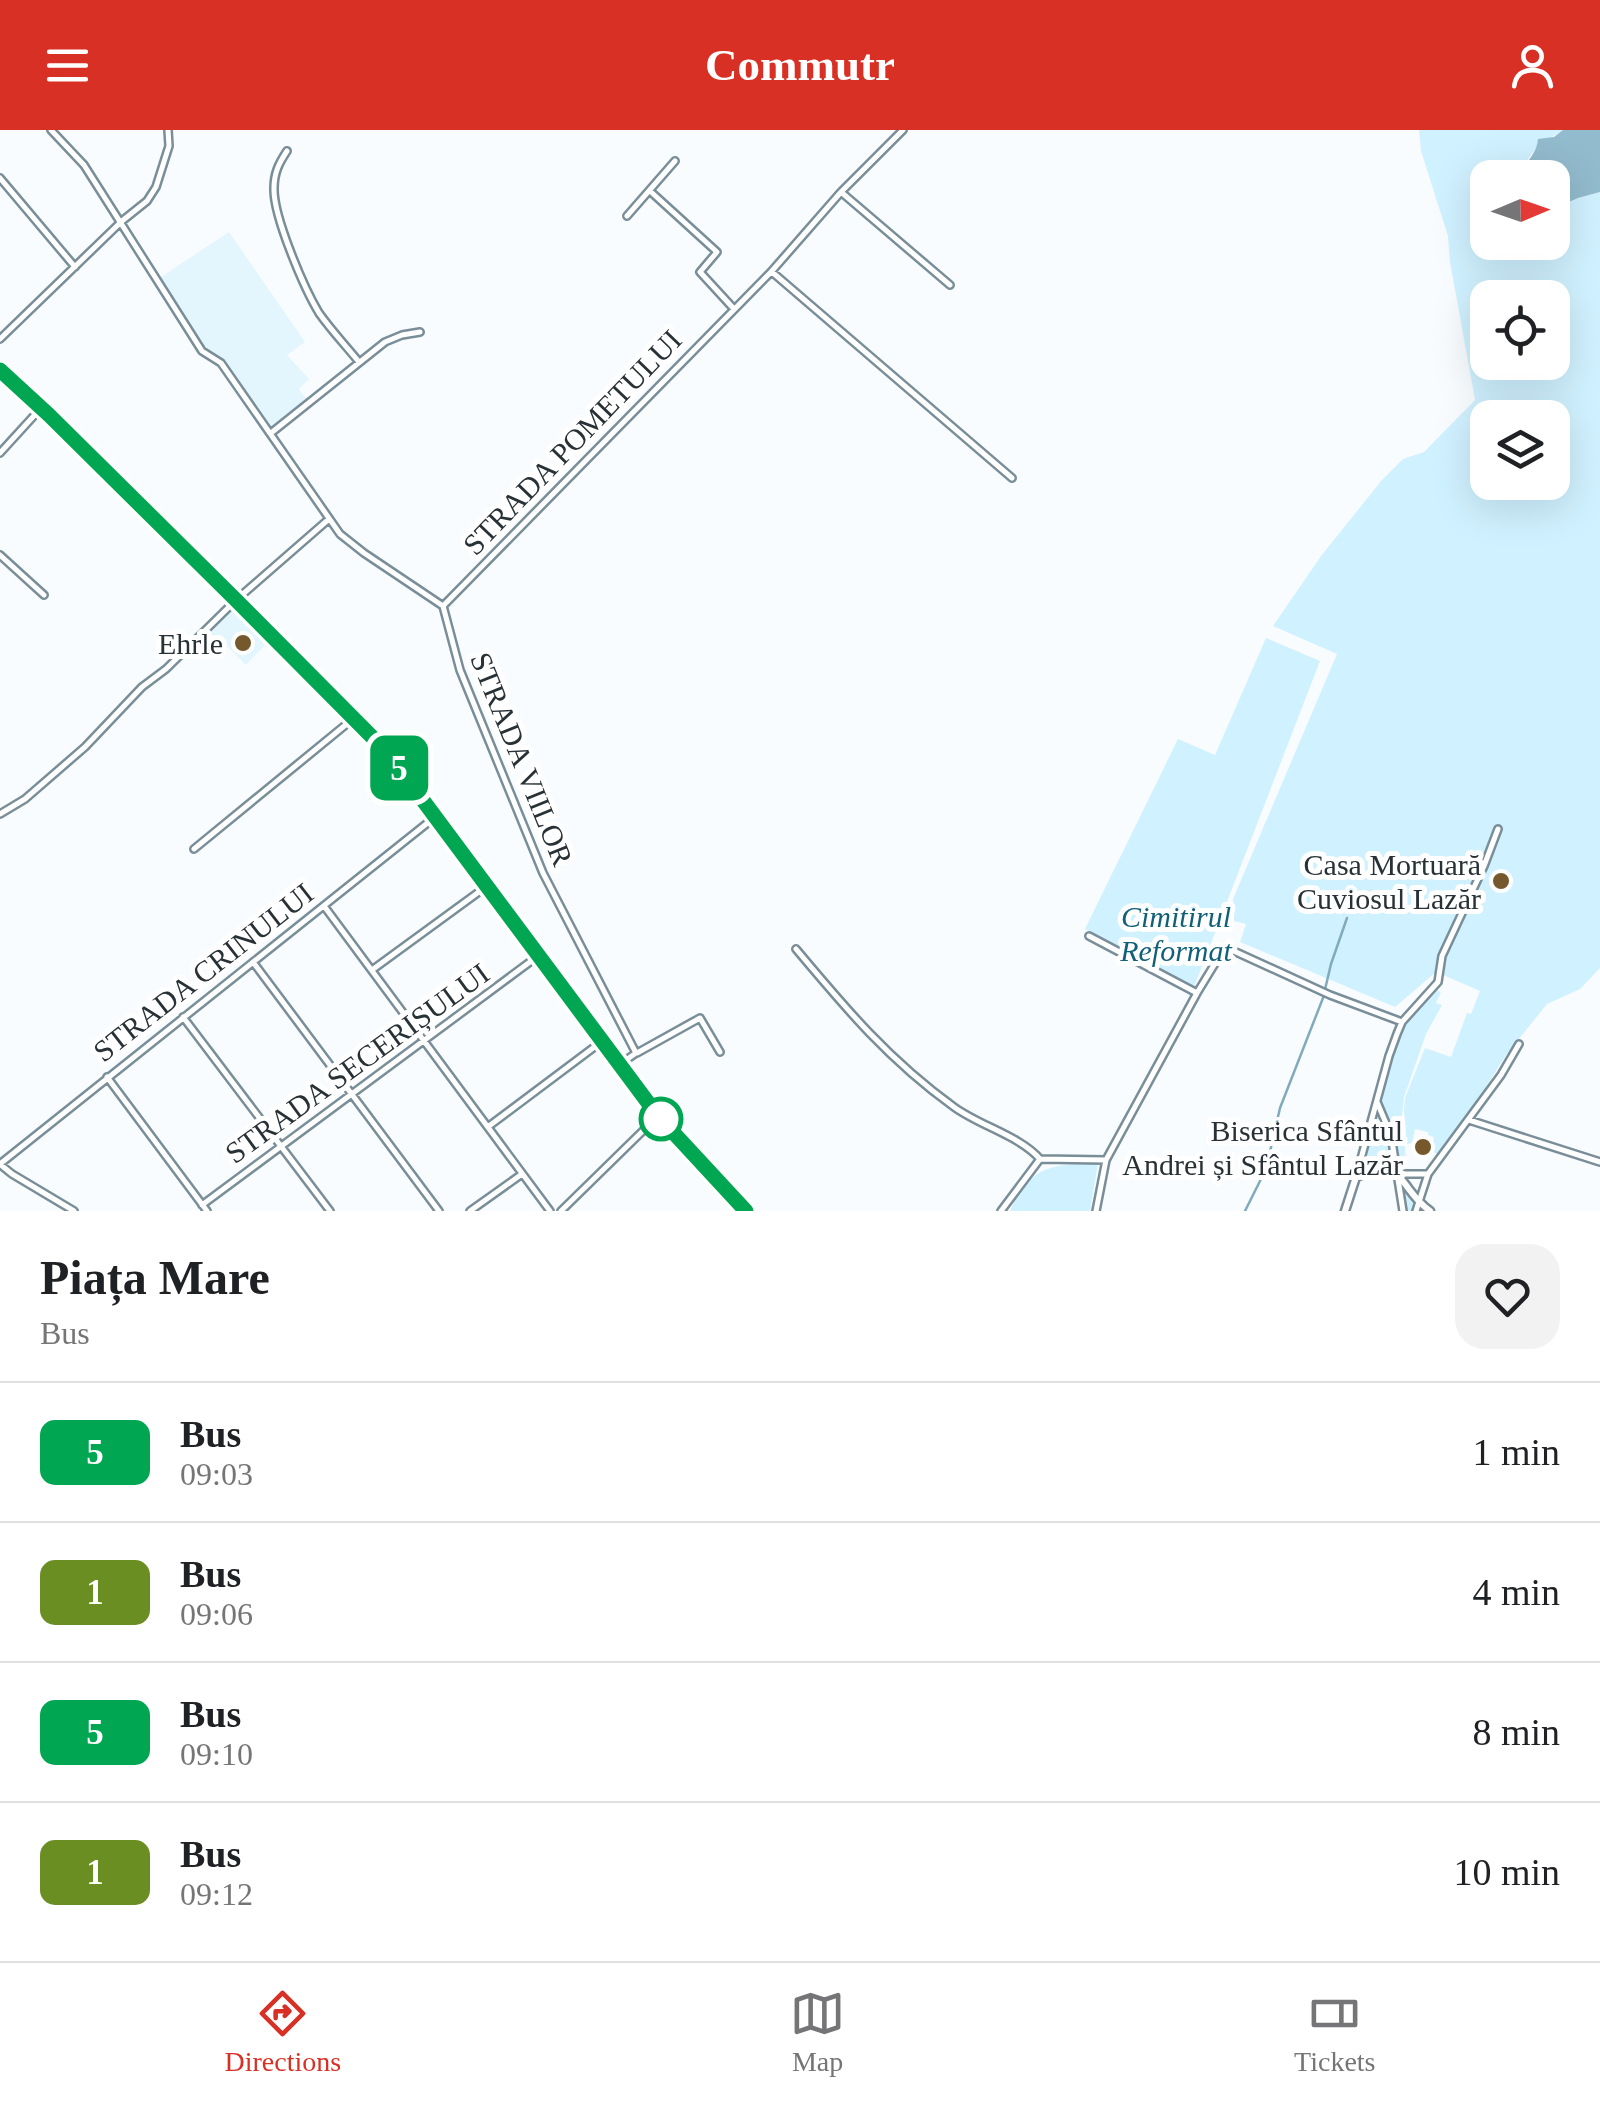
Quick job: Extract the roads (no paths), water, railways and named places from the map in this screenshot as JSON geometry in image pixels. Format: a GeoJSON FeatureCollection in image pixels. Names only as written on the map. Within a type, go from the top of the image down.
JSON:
{"type":"FeatureCollection","features":[{"type":"Feature","properties":{"kind":"highway"},"geometry":{"type":"LineString","coordinates":[[0,370],[387,752],[658,1116],[746,1211]]}},
{"type":"Feature","properties":{"kind":"street"},"geometry":{"type":"LineString","coordinates":[[50,130],[84,166],[122,221],[202,351],[221,363],[350,544],[443,606]]}},
{"type":"Feature","properties":{"kind":"street"},"geometry":{"type":"LineString","coordinates":[[0,338],[147,200],[156,188],[169,146],[168,130]]}},
{"type":"Feature","properties":{"kind":"street","name":"STRADA POMETULUI"},"geometry":{"type":"LineString","coordinates":[[443,606],[771,272],[841,192],[903,130]]}},
{"type":"Feature","properties":{"kind":"street"},"geometry":{"type":"LineString","coordinates":[[287,151],[277,168],[274,200],[288,245],[319,312],[359,362]]}},
{"type":"Feature","properties":{"kind":"street"},"geometry":{"type":"LineString","coordinates":[[627,216],[675,161]]}},
{"type":"Feature","properties":{"kind":"street"},"geometry":{"type":"LineString","coordinates":[[0,178],[75,267]]}},
{"type":"Feature","properties":{"kind":"street"},"geometry":{"type":"LineString","coordinates":[[650,191],[717,252],[700,272],[734,310]]}},
{"type":"Feature","properties":{"kind":"street"},"geometry":{"type":"LineString","coordinates":[[841,192],[950,286]]}},
{"type":"Feature","properties":{"kind":"street"},"geometry":{"type":"LineString","coordinates":[[771,272],[1012,478]]}},
{"type":"Feature","properties":{"kind":"street"},"geometry":{"type":"LineString","coordinates":[[270,433],[394,337],[420,332]]}},
{"type":"Feature","properties":{"kind":"street"},"geometry":{"type":"LineString","coordinates":[[0,453],[42,408]]}},
{"type":"Feature","properties":{"kind":"street"},"geometry":{"type":"LineString","coordinates":[[0,814],[25,799],[85,747],[142,687],[330,519]]}},
{"type":"Feature","properties":{"kind":"street"},"geometry":{"type":"LineString","coordinates":[[0,555],[44,594]]}},
{"type":"Feature","properties":{"kind":"street","name":"STRADA VIILOR"},"geometry":{"type":"LineString","coordinates":[[443,606],[460,670],[543,873],[636,1054]]}},
{"type":"Feature","properties":{"kind":"street"},"geometry":{"type":"LineString","coordinates":[[194,848],[355,717]]}},
{"type":"Feature","properties":{"kind":"street","name":"STRADA CRINULUI"},"geometry":{"type":"LineString","coordinates":[[0,1164],[436,817]]}},
{"type":"Feature","properties":{"kind":"street"},"geometry":{"type":"LineString","coordinates":[[1345,1211],[1402,1022],[1438,982],[1442,956],[1498,829]]}},
{"type":"Feature","properties":{"kind":"street"},"geometry":{"type":"LineString","coordinates":[[372,970],[486,886]]}},
{"type":"Feature","properties":{"kind":"street"},"geometry":{"type":"LineString","coordinates":[[324,906],[550,1211]]}},
{"type":"Feature","properties":{"kind":"street"},"geometry":{"type":"LineString","coordinates":[[1089,936],[1197,993]]}},
{"type":"Feature","properties":{"kind":"street"},"geometry":{"type":"LineString","coordinates":[[1096,1211],[1106,1160],[1225,947],[1402,1022]]}},
{"type":"Feature","properties":{"kind":"street"},"geometry":{"type":"LineString","coordinates":[[796,949],[875,1042],[965,1115],[1030,1149],[1040,1159],[1106,1160]]}},
{"type":"Feature","properties":{"kind":"street","name":"STRADA SECERIȘULUI"},"geometry":{"type":"LineString","coordinates":[[204,1208],[538,956]]}},
{"type":"Feature","properties":{"kind":"street"},"geometry":{"type":"LineString","coordinates":[[253,962],[440,1211]]}},
{"type":"Feature","properties":{"kind":"street"},"geometry":{"type":"LineString","coordinates":[[184,1017],[330,1211]]}},
{"type":"Feature","properties":{"kind":"street"},"geometry":{"type":"LineString","coordinates":[[619,1065],[700,1018],[720,1052]]}},
{"type":"Feature","properties":{"kind":"street"},"geometry":{"type":"LineString","coordinates":[[489,1126],[602,1042]]}},
{"type":"Feature","properties":{"kind":"street"},"geometry":{"type":"LineString","coordinates":[[1416,1211],[1428,1174],[1519,1044]]}},
{"type":"Feature","properties":{"kind":"street"},"geometry":{"type":"LineString","coordinates":[[107,1077],[204,1208]]}},
{"type":"Feature","properties":{"kind":"street"},"geometry":{"type":"LineString","coordinates":[[1377,1102],[1388,1125],[1403,1211]]}},
{"type":"Feature","properties":{"kind":"street"},"geometry":{"type":"LineString","coordinates":[[562,1211],[658,1116]]}},
{"type":"Feature","properties":{"kind":"street"},"geometry":{"type":"LineString","coordinates":[[1469,1120],[1600,1162]]}},
{"type":"Feature","properties":{"kind":"street"},"geometry":{"type":"LineString","coordinates":[[1001,1211],[1040,1159]]}},
{"type":"Feature","properties":{"kind":"street"},"geometry":{"type":"LineString","coordinates":[[0,1164],[74,1211]]}},
{"type":"Feature","properties":{"kind":"street"},"geometry":{"type":"LineString","coordinates":[[1356,1177],[1387,1170],[1428,1174]]}},
{"type":"Feature","properties":{"kind":"street"},"geometry":{"type":"LineString","coordinates":[[470,1211],[522,1174]]}},
{"type":"Feature","properties":{"kind":"street"},"geometry":{"type":"LineString","coordinates":[[1398,1174],[1430,1211]]}},
{"type":"Feature","properties":{"kind":"waterway"},"geometry":{"type":"LineString","coordinates":[[1245,1211],[1266,1169],[1280,1108],[1323,998],[1347,918]]}},
{"type":"Feature","properties":{"kind":"place","name":"Ehrle"},"geometry":{"type":"Point","coordinates":[243,643]}},
{"type":"Feature","properties":{"kind":"place","name":"Casa Mortuară Cuviosul Lazăr"},"geometry":{"type":"Point","coordinates":[1501,881]}},
{"type":"Feature","properties":{"kind":"place","name":"Biserica Sfântul Andrei și Sfântul Lazăr"},"geometry":{"type":"Point","coordinates":[1423,1147]}},
{"type":"Feature","properties":{"kind":"park label","name":"Cimitirul Reformat"},"geometry":{"type":"Point","coordinates":[1176,933]}}]}
